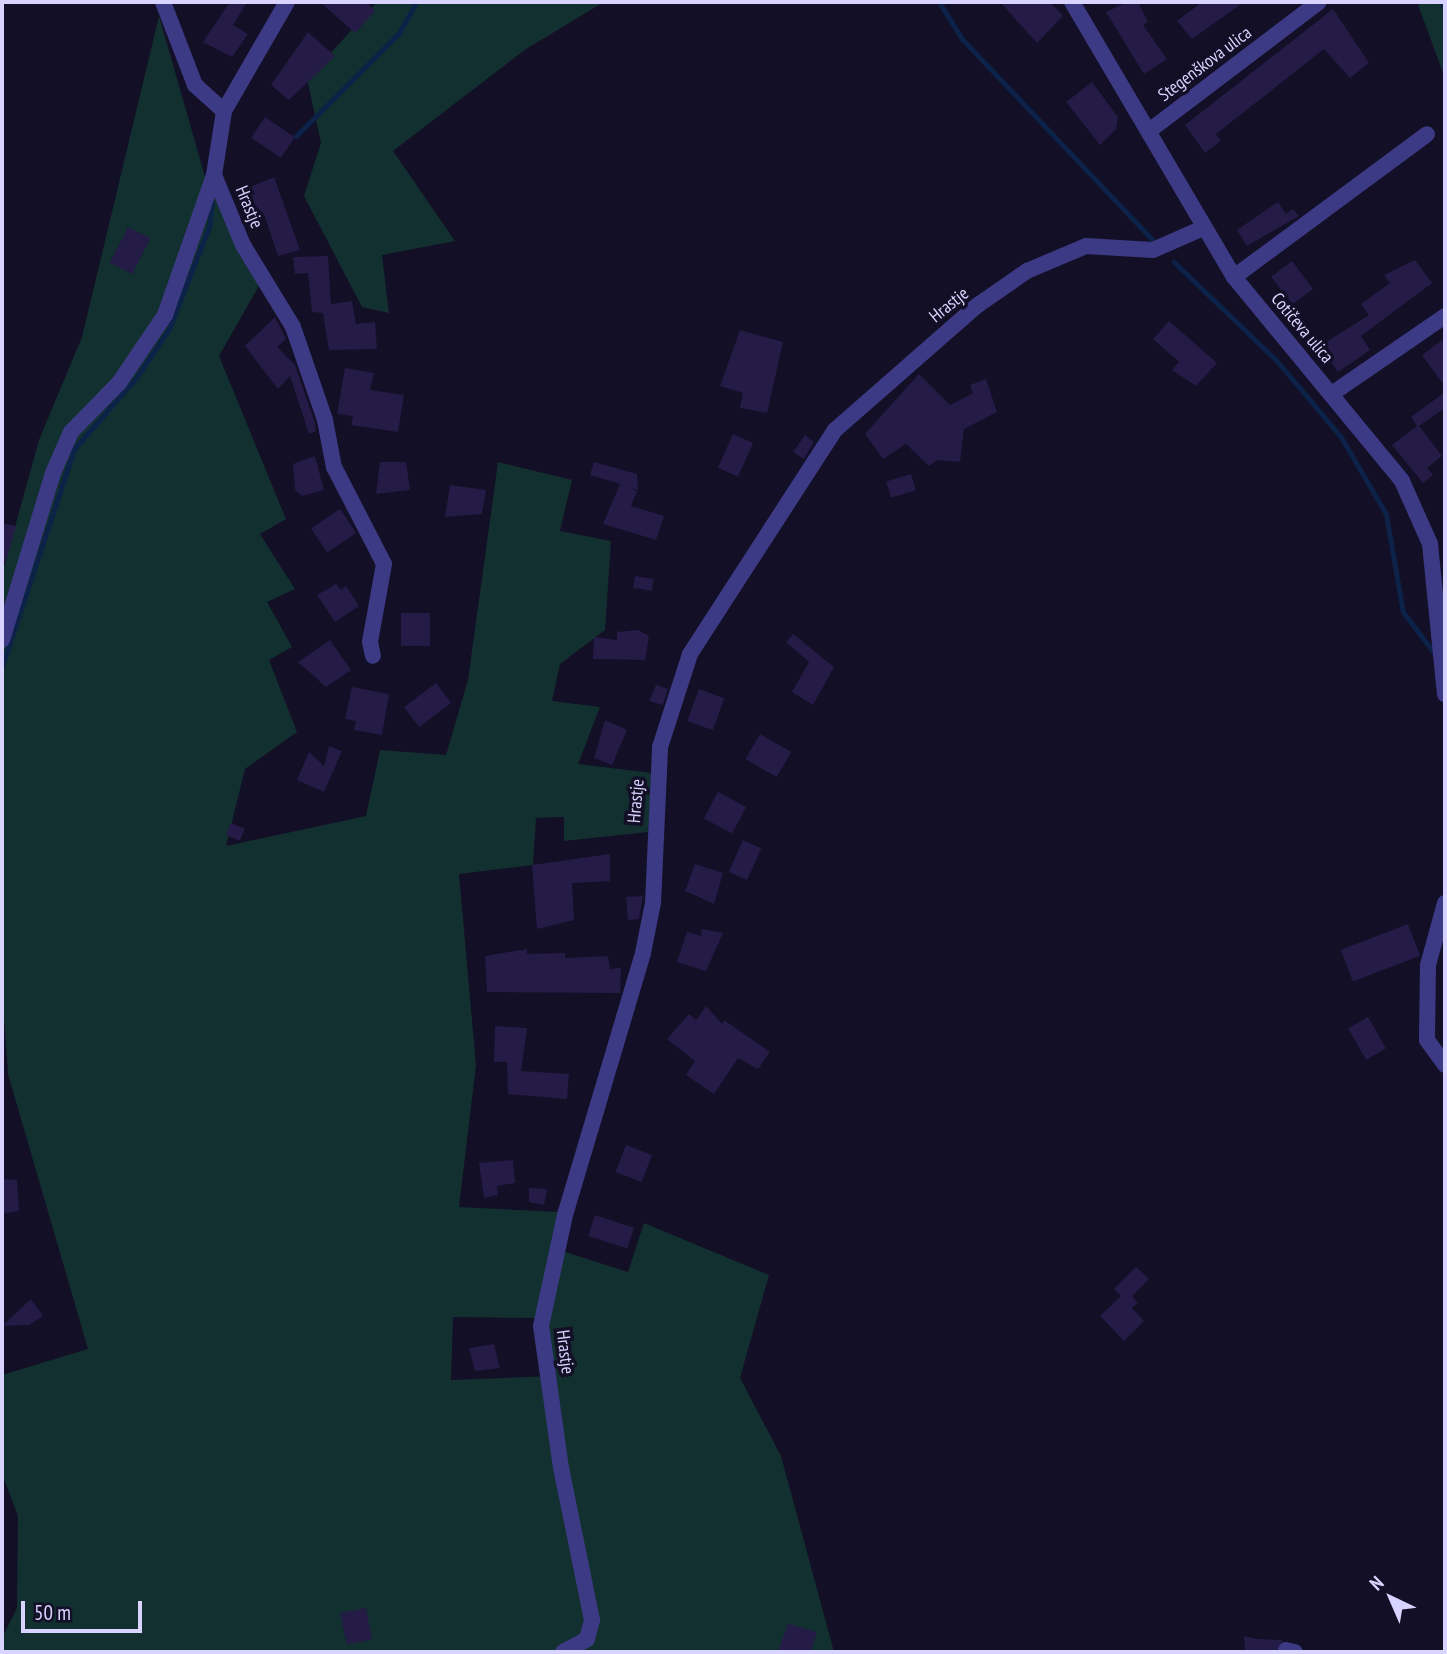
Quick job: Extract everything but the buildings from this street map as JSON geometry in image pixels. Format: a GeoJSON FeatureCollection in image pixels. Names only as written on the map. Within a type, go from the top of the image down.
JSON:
{"type":"FeatureCollection","features":[{"type":"Feature","properties":{"kind":"street"},"geometry":{"type":"LineString","coordinates":[[163,2],[195,85],[225,111]]}},
{"type":"Feature","properties":{"kind":"street"},"geometry":{"type":"LineString","coordinates":[[214,175],[225,111],[287,2]]}},
{"type":"Feature","properties":{"kind":"street","name":"Cotičeva ulica"},"geometry":{"type":"LineString","coordinates":[[1072,2],[1234,277],[1402,481],[1430,544],[1439,658],[1445,694]]}},
{"type":"Feature","properties":{"kind":"street","name":"Stegenškova ulica"},"geometry":{"type":"LineString","coordinates":[[1149,131],[1319,2]]}},
{"type":"Feature","properties":{"kind":"street"},"geometry":{"type":"LineString","coordinates":[[1234,277],[1427,134]]}},
{"type":"Feature","properties":{"kind":"street","name":"Hrastje"},"geometry":{"type":"LineString","coordinates":[[2,640],[53,473],[71,432],[119,383],[165,315],[214,175]]}},
{"type":"Feature","properties":{"kind":"street","name":"Hrastje"},"geometry":{"type":"LineString","coordinates":[[214,175],[243,245],[293,327],[325,420],[334,467],[384,564],[370,642],[373,656]]}},
{"type":"Feature","properties":{"kind":"street","name":"Hrastje"},"geometry":{"type":"LineString","coordinates":[[563,1652],[586,1646],[592,1620],[561,1468],[541,1326],[565,1215],[643,953],[653,903],[660,747],[690,654],[835,430],[978,305],[1027,271],[1086,246],[1153,250],[1203,228]]}},
{"type":"Feature","properties":{"kind":"street"},"geometry":{"type":"LineString","coordinates":[[1332,393],[1445,316]]}},
{"type":"Feature","properties":{"kind":"street"},"geometry":{"type":"LineString","coordinates":[[1445,902],[1428,965],[1427,1040],[1445,1065]]}},
{"type":"Feature","properties":{"kind":"green space"},"geometry":{"type":"Polygon","coordinates":[[[377,2],[604,2],[526,49],[393,151],[455,241],[382,255],[389,313],[362,307],[304,196],[321,143],[307,79],[377,2]]]}},
{"type":"Feature","properties":{"kind":"green space"},"geometry":{"type":"Polygon","coordinates":[[[1417,2],[1445,2],[1445,78],[1417,2]]]}},
{"type":"Feature","properties":{"kind":"green space"},"geometry":{"type":"Polygon","coordinates":[[[159,16],[206,180],[260,284],[219,356],[286,519],[260,534],[295,589],[267,602],[292,647],[269,660],[297,732],[245,769],[226,846],[366,816],[380,750],[446,755],[468,680],[498,462],[572,480],[560,531],[611,541],[605,630],[560,664],[552,701],[600,707],[578,764],[652,773],[648,832],[564,841],[564,817],[536,818],[533,865],[459,874],[476,1065],[459,1207],[560,1212],[536,1318],[453,1317],[451,1380],[553,1376],[546,1327],[562,1251],[628,1272],[644,1223],[769,1275],[740,1378],[781,1456],[834,1652],[2,1652],[2,1638],[17,1608],[18,1516],[2,1474],[2,1375],[88,1349],[8,1074],[2,986],[2,574],[39,440],[82,337],[159,16]]]}},
{"type":"Feature","properties":{"kind":"waterway"},"geometry":{"type":"LineString","coordinates":[[296,136],[399,33],[416,2]]}},
{"type":"Feature","properties":{"kind":"waterway"},"geometry":{"type":"LineString","coordinates":[[939,2],[962,39],[1153,240]]}},
{"type":"Feature","properties":{"kind":"waterway"},"geometry":{"type":"LineString","coordinates":[[1441,2],[1445,8]]}},
{"type":"Feature","properties":{"kind":"waterway"},"geometry":{"type":"LineString","coordinates":[[2,667],[74,449],[136,378],[169,329],[209,227],[212,202]]}},
{"type":"Feature","properties":{"kind":"waterway"},"geometry":{"type":"LineString","coordinates":[[1174,262],[1276,360],[1341,437],[1386,514],[1403,612],[1438,658]]}}]}
